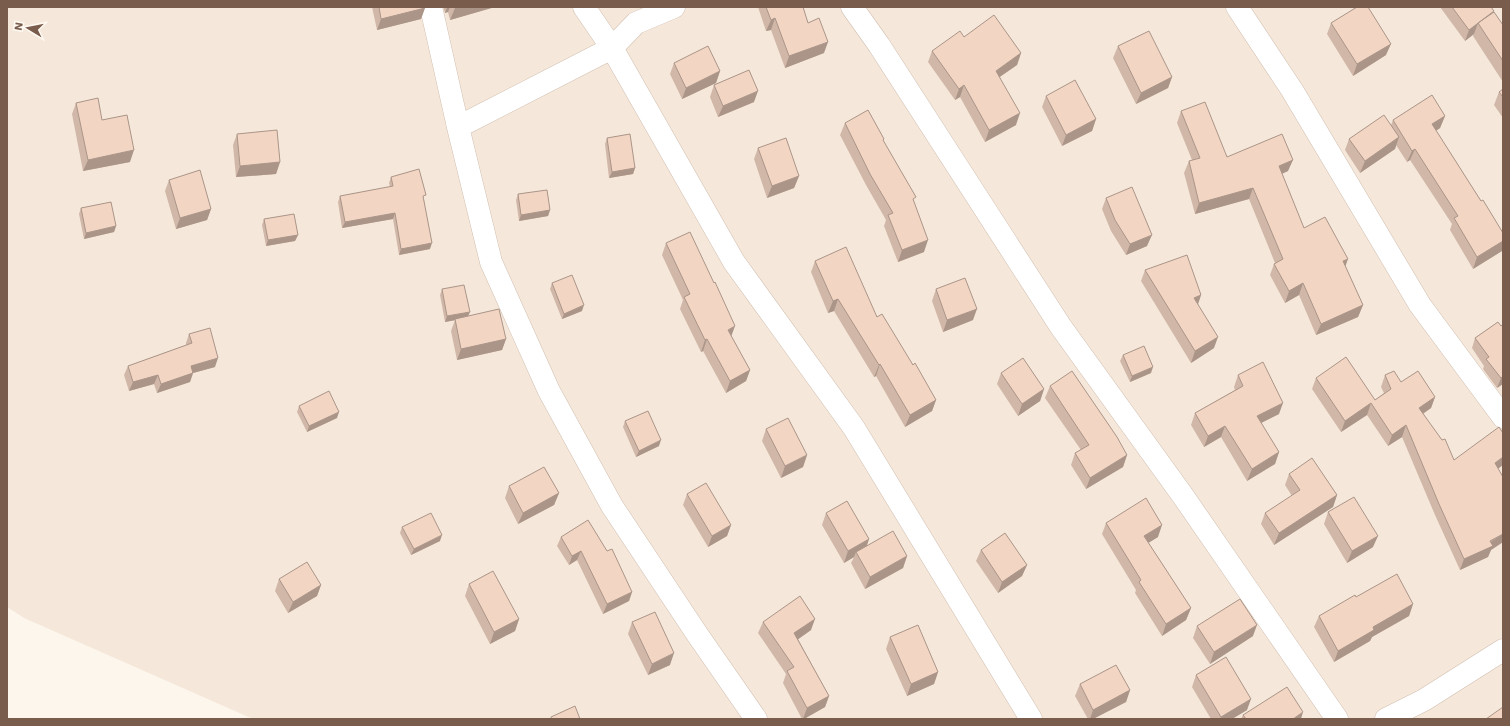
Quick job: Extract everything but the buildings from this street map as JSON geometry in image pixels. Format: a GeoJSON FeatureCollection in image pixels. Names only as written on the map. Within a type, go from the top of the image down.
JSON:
{"type":"FeatureCollection","features":[{"type":"Feature","properties":{"kind":"street"},"geometry":{"type":"LineString","coordinates":[[431,7],[458,127],[491,262],[549,391],[612,506],[697,634],[756,719]]}},
{"type":"Feature","properties":{"kind":"street"},"geometry":{"type":"LineString","coordinates":[[584,7],[612,48],[734,262],[854,428],[1031,719]]}},
{"type":"Feature","properties":{"kind":"street"},"geometry":{"type":"LineString","coordinates":[[458,127],[612,48],[636,23],[674,7]]}},
{"type":"Feature","properties":{"kind":"street"},"geometry":{"type":"LineString","coordinates":[[852,7],[879,45],[1061,327],[1183,496],[1337,719]]}},
{"type":"Feature","properties":{"kind":"street"},"geometry":{"type":"LineString","coordinates":[[1237,7],[1292,90],[1420,305],[1503,417]]}},
{"type":"Feature","properties":{"kind":"street"},"geometry":{"type":"LineString","coordinates":[[1386,719],[1424,700],[1503,650]]}},
{"type":"Feature","properties":{"kind":"shaded area"},"geometry":{"type":"Polygon","coordinates":[[[7,7],[1503,7],[1503,719],[253,719],[24,618],[7,607],[7,7]]]}}]}
